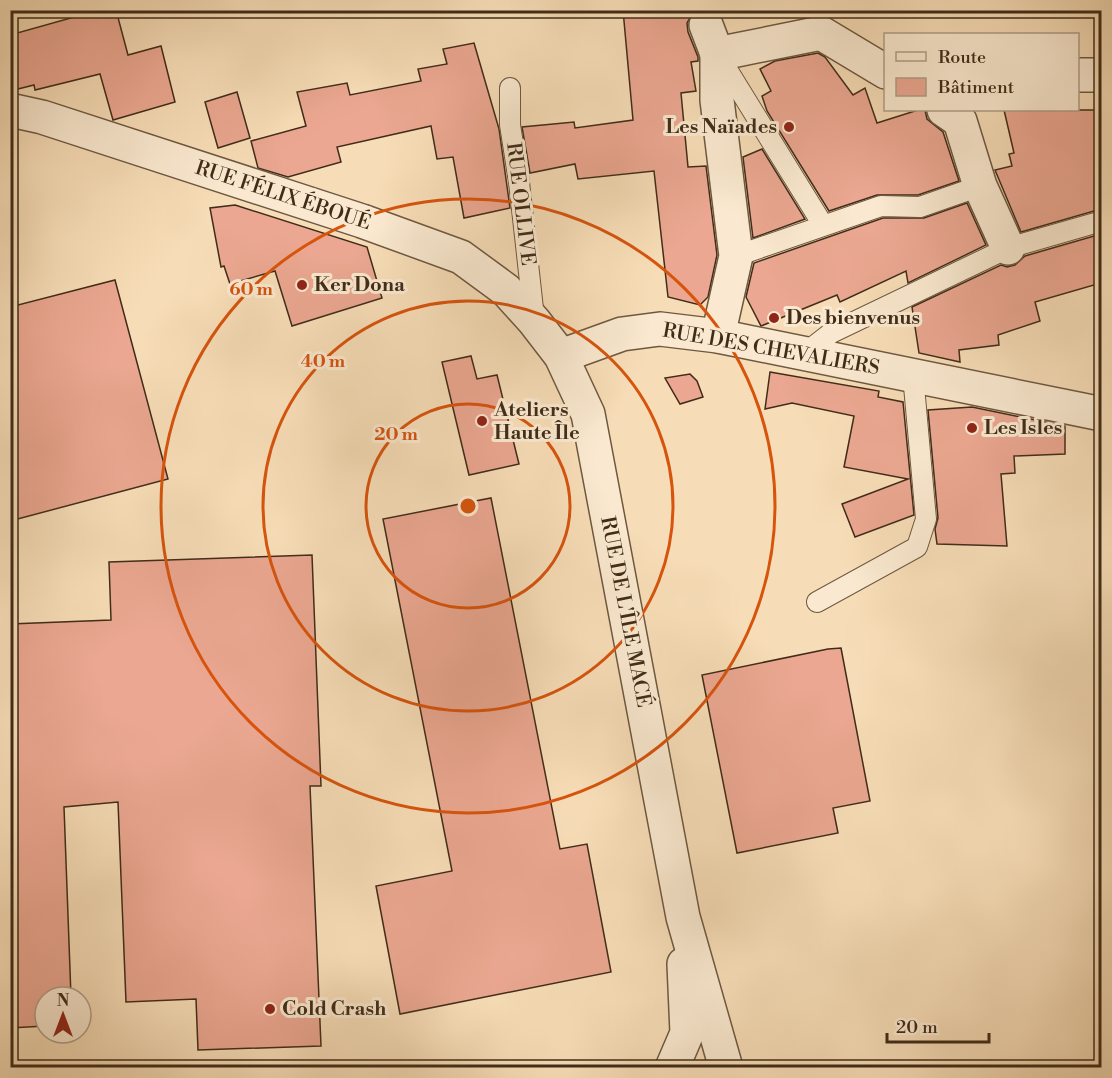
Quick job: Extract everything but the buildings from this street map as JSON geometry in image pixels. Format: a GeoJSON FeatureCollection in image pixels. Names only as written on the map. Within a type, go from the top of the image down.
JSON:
{"type":"FeatureCollection","features":[{"type":"Feature","properties":{"kind":"street"},"geometry":{"type":"LineString","coordinates":[[718,336],[736,256],[712,39],[820,33],[884,71]]}},
{"type":"Feature","properties":{"kind":"street"},"geometry":{"type":"LineString","coordinates":[[1079,75],[1101,75]]}},
{"type":"Feature","properties":{"kind":"street","name":"RUE FÉLIX ÉBOUÉ"},"geometry":{"type":"LineString","coordinates":[[10,110],[42,117],[362,221],[461,257],[506,290],[534,321]]}},
{"type":"Feature","properties":{"kind":"street"},"geometry":{"type":"LineString","coordinates":[[962,113],[980,186],[1008,248]]}},
{"type":"Feature","properties":{"kind":"street","name":"RUE DE L'ÎLE MACÉ"},"geometry":{"type":"LineString","coordinates":[[534,321],[561,356],[588,414],[683,917],[726,1068]]}},
{"type":"Feature","properties":{"kind":"street","name":"RUE DES CHEVALIERS"},"geometry":{"type":"LineString","coordinates":[[561,356],[622,334],[660,328],[718,336],[1101,414]]}},
{"type":"Feature","properties":{"kind":"street","name":"RUE DE L'ÎLE MACÉ"},"geometry":{"type":"LineString","coordinates":[[672,1068],[687,1032],[683,917]]}},
{"type":"Feature","properties":{"kind":"lane"},"geometry":{"type":"LineString","coordinates":[[712,39],[823,225]]}},
{"type":"Feature","properties":{"kind":"lane","name":"RUE OLLIVE"},"geometry":{"type":"LineString","coordinates":[[510,88],[510,125],[519,182],[534,321]]}},
{"type":"Feature","properties":{"kind":"lane"},"geometry":{"type":"LineString","coordinates":[[736,256],[881,206],[920,207],[980,186]]}},
{"type":"Feature","properties":{"kind":"lane"},"geometry":{"type":"LineString","coordinates":[[804,354],[831,333],[1008,248],[1101,221]]}},
{"type":"Feature","properties":{"kind":"lane"},"geometry":{"type":"LineString","coordinates":[[817,602],[917,547],[926,519],[913,375]]}},
{"type":"Feature","properties":{"kind":"place","name":"Les Naïades"},"geometry":{"type":"Point","coordinates":[789,127]}},
{"type":"Feature","properties":{"kind":"place","name":"Ker Dona"},"geometry":{"type":"Point","coordinates":[302,285]}},
{"type":"Feature","properties":{"kind":"place","name":"Des bienvenus"},"geometry":{"type":"Point","coordinates":[774,318]}},
{"type":"Feature","properties":{"kind":"place","name":"Ateliers Haute Île"},"geometry":{"type":"Point","coordinates":[482,421]}},
{"type":"Feature","properties":{"kind":"place","name":"Les Isles"},"geometry":{"type":"Point","coordinates":[972,428]}},
{"type":"Feature","properties":{"kind":"place","name":"Cold Crash"},"geometry":{"type":"Point","coordinates":[270,1009]}}]}
